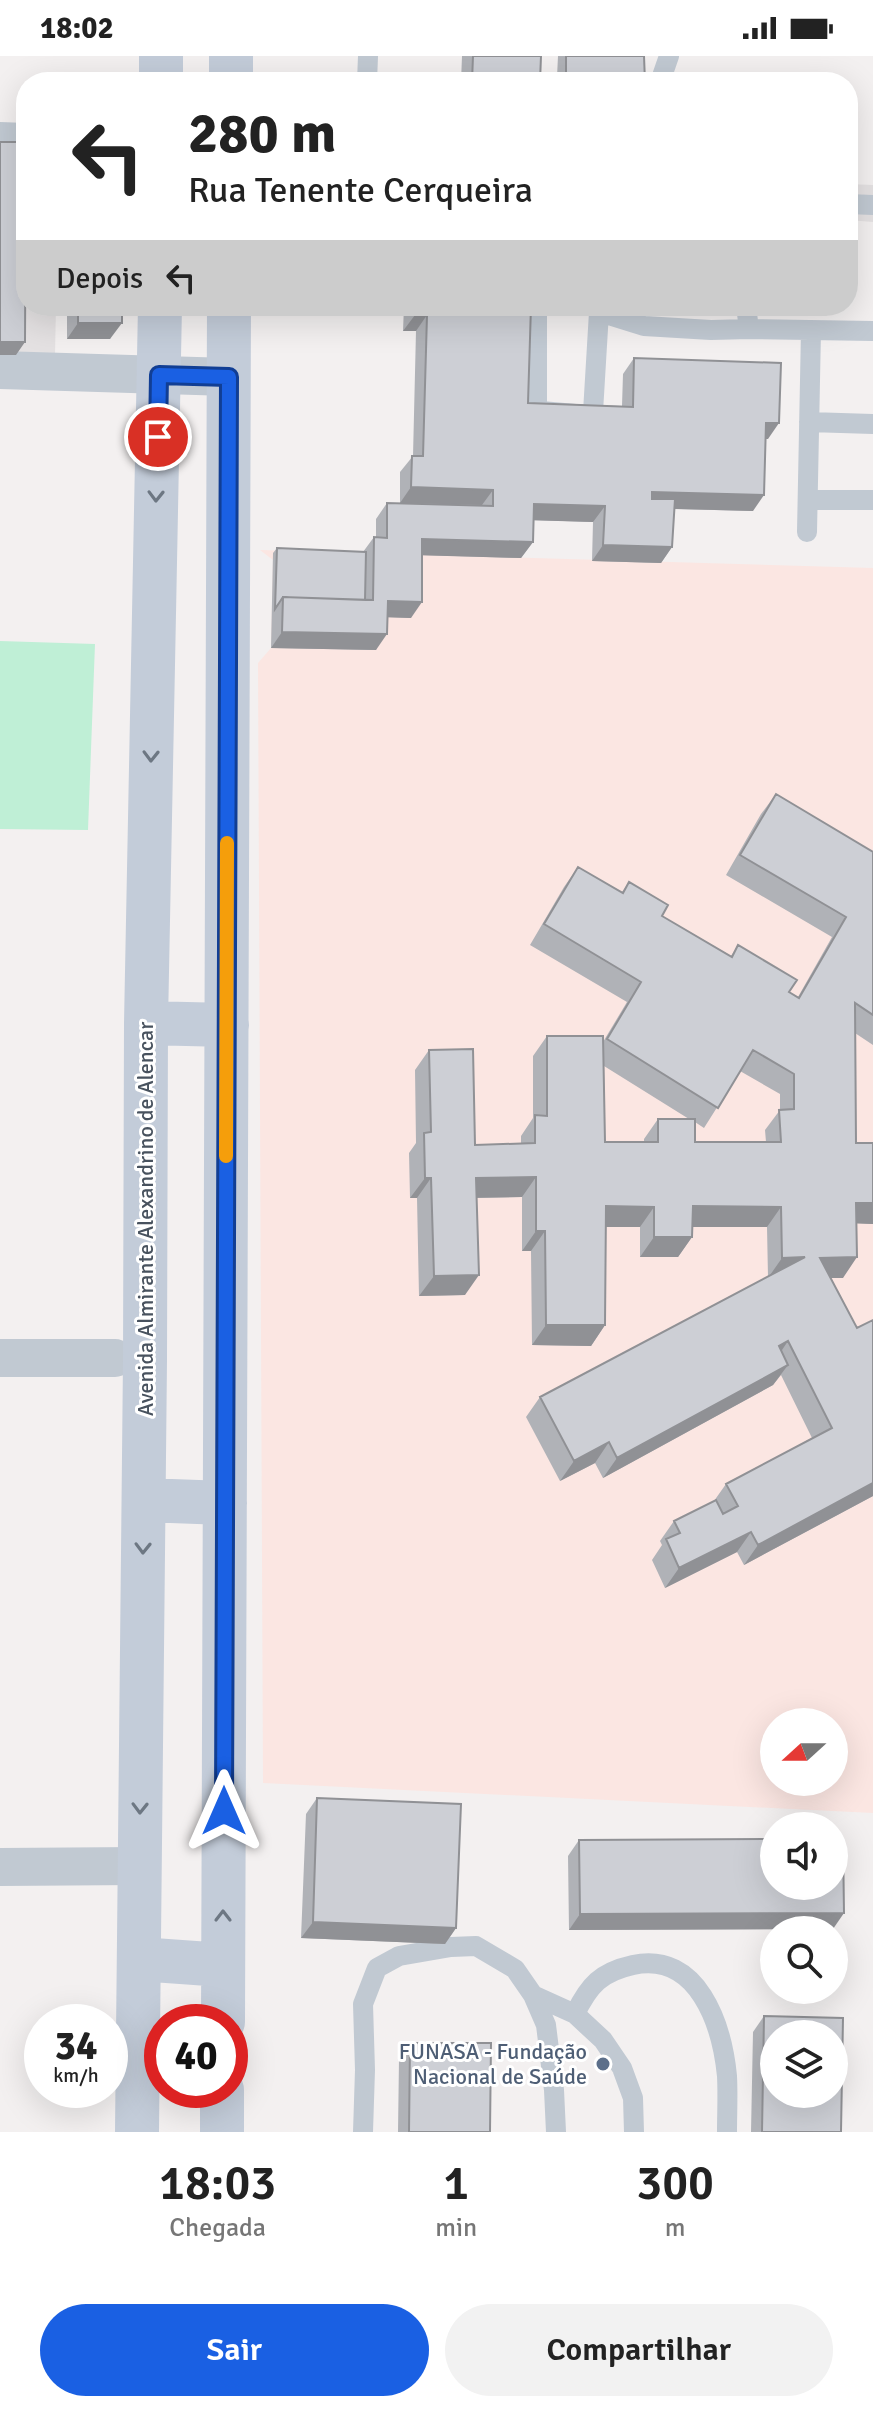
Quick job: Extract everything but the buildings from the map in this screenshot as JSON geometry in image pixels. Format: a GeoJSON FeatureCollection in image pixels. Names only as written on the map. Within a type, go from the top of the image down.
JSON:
{"type":"FeatureCollection","features":[{"type":"Feature","properties":{"kind":"street","name":"Avenida Almirante Alexandrino de Alencar"},"geometry":{"type":"LineString","coordinates":[[137,2132],[146,1023],[160,316]]}},
{"type":"Feature","properties":{"kind":"street"},"geometry":{"type":"LineString","coordinates":[[223,2004],[229,316]]}},
{"type":"Feature","properties":{"kind":"street"},"geometry":{"type":"LineString","coordinates":[[0,370],[229,377]]}},
{"type":"Feature","properties":{"kind":"street"},"geometry":{"type":"LineString","coordinates":[[146,1023],[227,1025]]}},
{"type":"Feature","properties":{"kind":"street"},"geometry":{"type":"LineString","coordinates":[[0,1358],[115,1358]]}},
{"type":"Feature","properties":{"kind":"street"},"geometry":{"type":"LineString","coordinates":[[144,1500],[225,1503]]}},
{"type":"Feature","properties":{"kind":"street"},"geometry":{"type":"LineString","coordinates":[[0,1867],[139,1866]]}},
{"type":"Feature","properties":{"kind":"street"},"geometry":{"type":"LineString","coordinates":[[139,1959],[223,1965]]}},
{"type":"Feature","properties":{"kind":"street"},"geometry":{"type":"LineString","coordinates":[[222,2108],[222,2132]]}},
{"type":"Feature","properties":{"kind":"lane"},"geometry":{"type":"LineString","coordinates":[[537,316],[537,410],[587,415],[593,412],[598,316]]}},
{"type":"Feature","properties":{"kind":"lane"},"geometry":{"type":"LineString","coordinates":[[617,316],[644,326],[711,330],[873,331]]}},
{"type":"Feature","properties":{"kind":"lane"},"geometry":{"type":"LineString","coordinates":[[747,316],[749,329]]}},
{"type":"Feature","properties":{"kind":"lane"},"geometry":{"type":"LineString","coordinates":[[807,532],[811,330]]}},
{"type":"Feature","properties":{"kind":"lane"},"geometry":{"type":"LineString","coordinates":[[809,422],[873,424]]}},
{"type":"Feature","properties":{"kind":"lane"},"geometry":{"type":"LineString","coordinates":[[808,500],[873,500]]}},
{"type":"Feature","properties":{"kind":"lane"},"geometry":{"type":"LineString","coordinates":[[363,2132],[363,2004],[377,1968],[399,1956],[476,1946],[515,1969],[533,1995],[546,2025],[556,2132]]}},
{"type":"Feature","properties":{"kind":"lane"},"geometry":{"type":"LineString","coordinates":[[575,2014],[587,1990],[609,1972],[636,1964],[663,1963],[690,1978],[709,2005],[720,2040],[727,2076],[727,2132]]}},
{"type":"Feature","properties":{"kind":"lane"},"geometry":{"type":"LineString","coordinates":[[533,1995],[575,2014],[603,2040],[622,2068],[633,2098],[634,2132]]}},
{"type":"Feature","properties":{"kind":"shaded area"},"geometry":{"type":"Polygon","coordinates":[[[858,184],[873,185],[873,222],[858,221],[858,184]]]}},
{"type":"Feature","properties":{"kind":"shaded area"},"geometry":{"type":"Polygon","coordinates":[[[16,232],[16,316],[56,316],[55,355],[0,355],[16,232]]]}},
{"type":"Feature","properties":{"kind":"shaded area"},"geometry":{"type":"Polygon","coordinates":[[[260,550],[873,568],[873,1813],[263,1783],[258,663],[271,648],[273,560],[260,550]]]}},
{"type":"Feature","properties":{"kind":"green space"},"geometry":{"type":"Polygon","coordinates":[[[0,641],[95,644],[88,830],[0,829],[0,641]]]}},
{"type":"Feature","properties":{"kind":"slow traffic"},"geometry":{"type":"LineString","coordinates":[[226,1156],[227,843]]}},
{"type":"Feature","properties":{"kind":"place","name":"FUNASA - Fundação Nacional de Saúde"},"geometry":{"type":"Point","coordinates":[603,2064]}},
{"type":"Feature","properties":{"kind":"route"},"geometry":{"type":"LineString","coordinates":[[158,437],[159,375],[229,377],[224,1811]]}}]}
